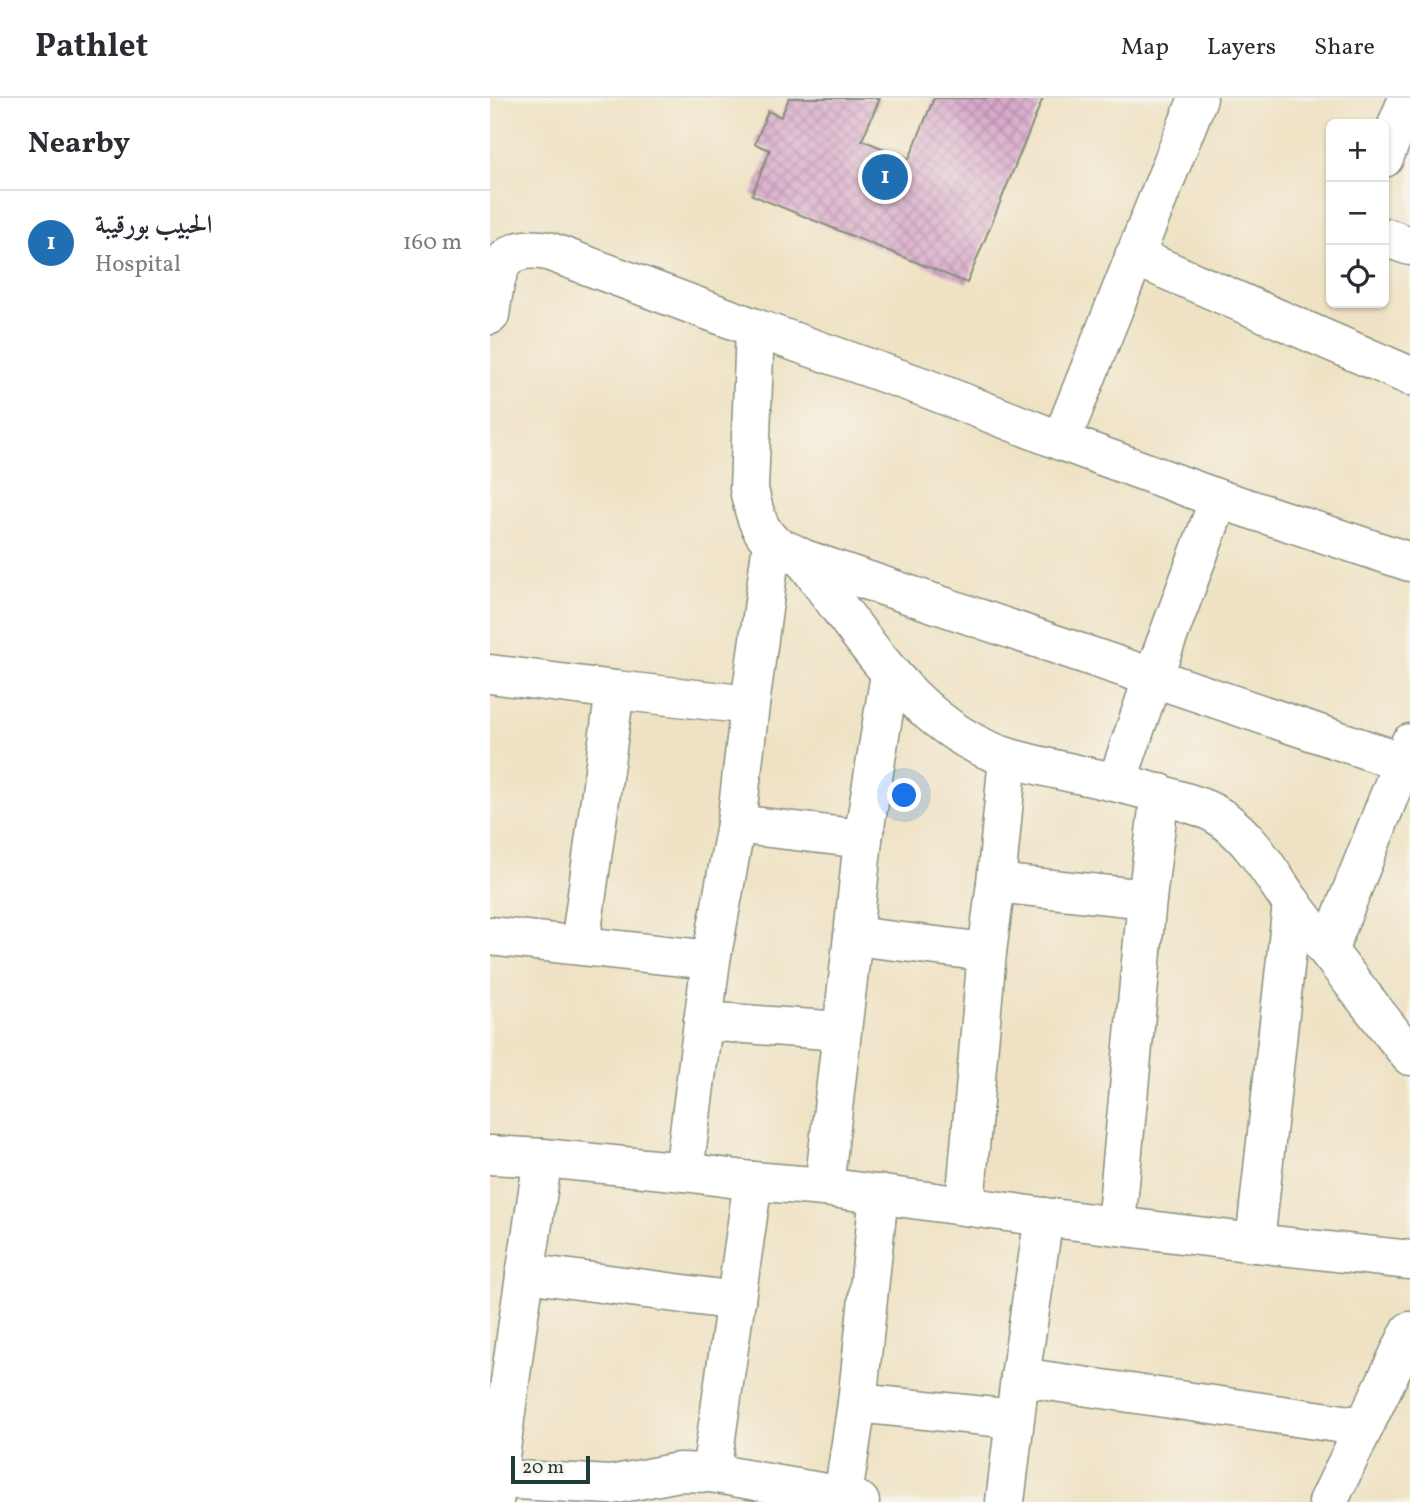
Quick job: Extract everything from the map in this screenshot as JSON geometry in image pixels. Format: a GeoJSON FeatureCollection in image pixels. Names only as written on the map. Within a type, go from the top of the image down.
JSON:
{"type":"FeatureCollection","features":[{"type":"Feature","properties":{"kind":"street"},"geometry":{"type":"LineString","coordinates":[[1061,441],[1198,98]]}},
{"type":"Feature","properties":{"kind":"street"},"geometry":{"type":"LineString","coordinates":[[1389,146],[1408,98]]}},
{"type":"Feature","properties":{"kind":"street"},"geometry":{"type":"LineString","coordinates":[[1389,239],[1410,246]]}},
{"type":"Feature","properties":{"kind":"street"},"geometry":{"type":"LineString","coordinates":[[490,315],[496,272],[505,259],[504,246],[548,251],[926,388],[1219,499],[1410,562]]}},
{"type":"Feature","properties":{"kind":"street"},"geometry":{"type":"LineString","coordinates":[[1134,256],[1410,376]]}},
{"type":"Feature","properties":{"kind":"street"},"geometry":{"type":"LineString","coordinates":[[755,328],[749,489],[761,527],[787,550],[890,674],[919,703],[963,738],[1009,758],[1160,793],[1208,810],[1223,819],[1238,831],[1273,874],[1328,951],[1410,1056]]}},
{"type":"Feature","properties":{"kind":"street"},"geometry":{"type":"LineString","coordinates":[[1117,782],[1219,499]]}},
{"type":"Feature","properties":{"kind":"street"},"geometry":{"type":"LineString","coordinates":[[787,550],[1153,677],[1406,752],[1328,951]]}},
{"type":"Feature","properties":{"kind":"street"},"geometry":{"type":"LineString","coordinates":[[684,1172],[710,960],[736,824],[750,705],[787,550]]}},
{"type":"Feature","properties":{"kind":"street"},"geometry":{"type":"LineString","coordinates":[[490,674],[750,705]]}},
{"type":"Feature","properties":{"kind":"street"},"geometry":{"type":"LineString","coordinates":[[824,1187],[863,839],[890,674]]}},
{"type":"Feature","properties":{"kind":"street"},"geometry":{"type":"LineString","coordinates":[[580,945],[615,690]]}},
{"type":"Feature","properties":{"kind":"street"},"geometry":{"type":"LineString","coordinates":[[965,1205],[987,951],[1009,758]]}},
{"type":"Feature","properties":{"kind":"street"},"geometry":{"type":"LineString","coordinates":[[1116,1225],[1147,899],[1160,793]]}},
{"type":"Feature","properties":{"kind":"street"},"geometry":{"type":"LineString","coordinates":[[736,824],[863,839]]}},
{"type":"Feature","properties":{"kind":"street"},"geometry":{"type":"LineString","coordinates":[[996,883],[1147,899]]}},
{"type":"Feature","properties":{"kind":"street"},"geometry":{"type":"LineString","coordinates":[[1255,1243],[1292,903]]}},
{"type":"Feature","properties":{"kind":"street"},"geometry":{"type":"LineString","coordinates":[[490,936],[710,960]]}},
{"type":"Feature","properties":{"kind":"street"},"geometry":{"type":"LineString","coordinates":[[853,936],[987,951]]}},
{"type":"Feature","properties":{"kind":"street"},"geometry":{"type":"LineString","coordinates":[[703,1021],[841,1031]]}},
{"type":"Feature","properties":{"kind":"street"},"geometry":{"type":"LineString","coordinates":[[490,1154],[824,1187],[1044,1217],[1410,1260]]}},
{"type":"Feature","properties":{"kind":"street"},"geometry":{"type":"LineString","coordinates":[[543,1158],[525,1273],[504,1320],[496,1491],[611,1485],[679,1472],[734,1484],[852,1499],[857,1403],[879,1194]]}},
{"type":"Feature","properties":{"kind":"street"},"geometry":{"type":"LineString","coordinates":[[734,1484],[737,1301],[753,1181]]}},
{"type":"Feature","properties":{"kind":"street"},"geometry":{"type":"LineString","coordinates":[[1005,1502],[1014,1419],[1044,1217]]}},
{"type":"Feature","properties":{"kind":"street"},"geometry":{"type":"LineString","coordinates":[[525,1273],[737,1301]]}},
{"type":"Feature","properties":{"kind":"street"},"geometry":{"type":"LineString","coordinates":[[1328,1502],[1410,1331]]}},
{"type":"Feature","properties":{"kind":"street"},"geometry":{"type":"LineString","coordinates":[[1020,1377],[1364,1427]]}},
{"type":"Feature","properties":{"kind":"street"},"geometry":{"type":"LineString","coordinates":[[857,1403],[1014,1419]]}},
{"type":"Feature","properties":{"kind":"building"},"geometry":{"type":"Polygon","coordinates":[[[789,98],[880,98],[862,140],[909,159],[934,98],[1043,98],[967,283],[752,195],[770,150],[755,144],[768,111],[781,117],[789,98]]]}},
{"type":"Feature","properties":{"kind":"place","name":"الحبيب بورقيبة"},"geometry":{"type":"Point","coordinates":[885,177]}}]}
